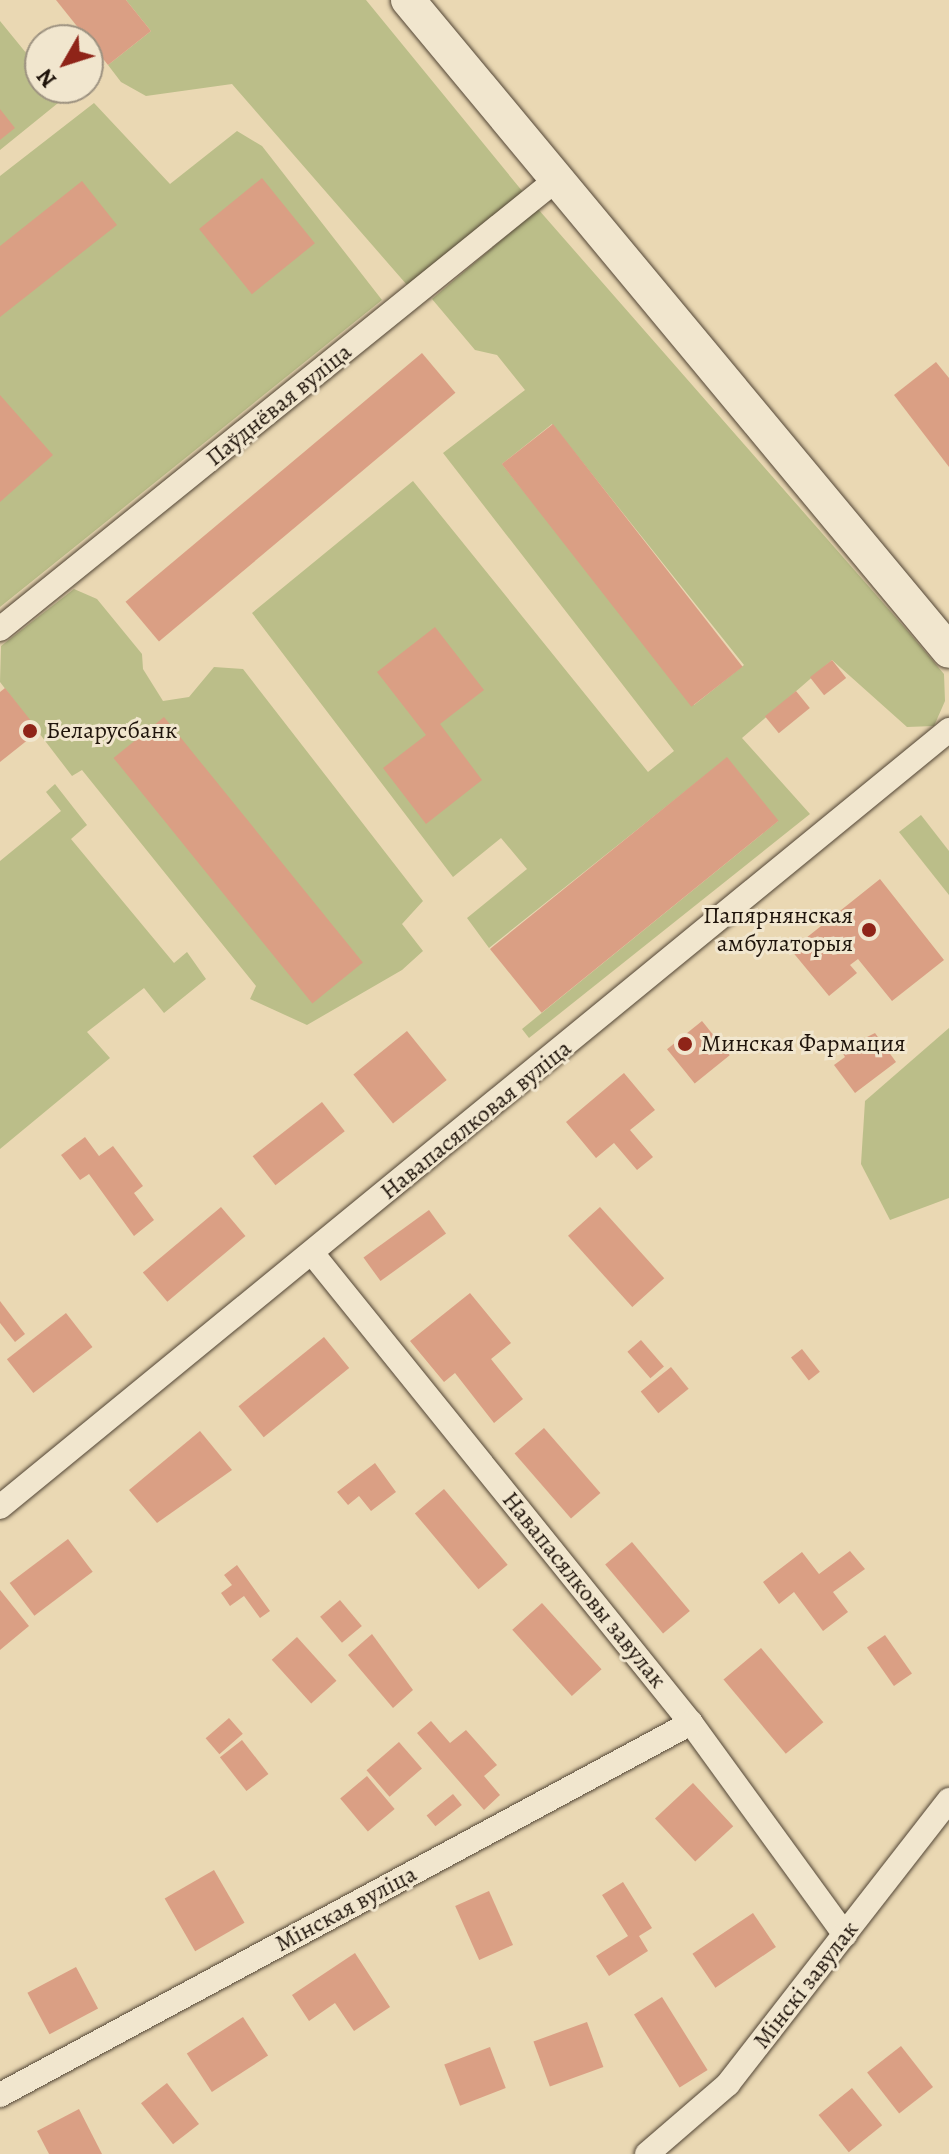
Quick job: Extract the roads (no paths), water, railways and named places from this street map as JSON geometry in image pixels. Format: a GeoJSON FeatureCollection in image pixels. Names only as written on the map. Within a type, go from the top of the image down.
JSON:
{"type":"FeatureCollection","features":[{"type":"Feature","properties":{"kind":"main road"},"geometry":{"type":"LineString","coordinates":[[408,0],[949,651]]}},
{"type":"Feature","properties":{"kind":"street","name":"Паўднёвая вуліца"},"geometry":{"type":"LineString","coordinates":[[0,629],[557,179]]}},
{"type":"Feature","properties":{"kind":"street","name":"Навапасялковая вуліца"},"geometry":{"type":"LineString","coordinates":[[0,1507],[949,730]]}},
{"type":"Feature","properties":{"kind":"street","name":"Навапасялковы завулак"},"geometry":{"type":"LineString","coordinates":[[312,1253],[691,1723],[845,1935]]}},
{"type":"Feature","properties":{"kind":"street","name":"Мінская вуліца"},"geometry":{"type":"LineString","coordinates":[[0,2095],[691,1723]]}},
{"type":"Feature","properties":{"kind":"street","name":"Мінскі завулак"},"geometry":{"type":"LineString","coordinates":[[647,2154],[728,2084],[949,1800]]}},
{"type":"Feature","properties":{"kind":"place","name":"Беларусбанк"},"geometry":{"type":"Point","coordinates":[30,731]}},
{"type":"Feature","properties":{"kind":"place","name":"Папярнянская амбулаторыя"},"geometry":{"type":"Point","coordinates":[869,930]}},
{"type":"Feature","properties":{"kind":"place","name":"Минская Фармация"},"geometry":{"type":"Point","coordinates":[685,1044]}}]}
